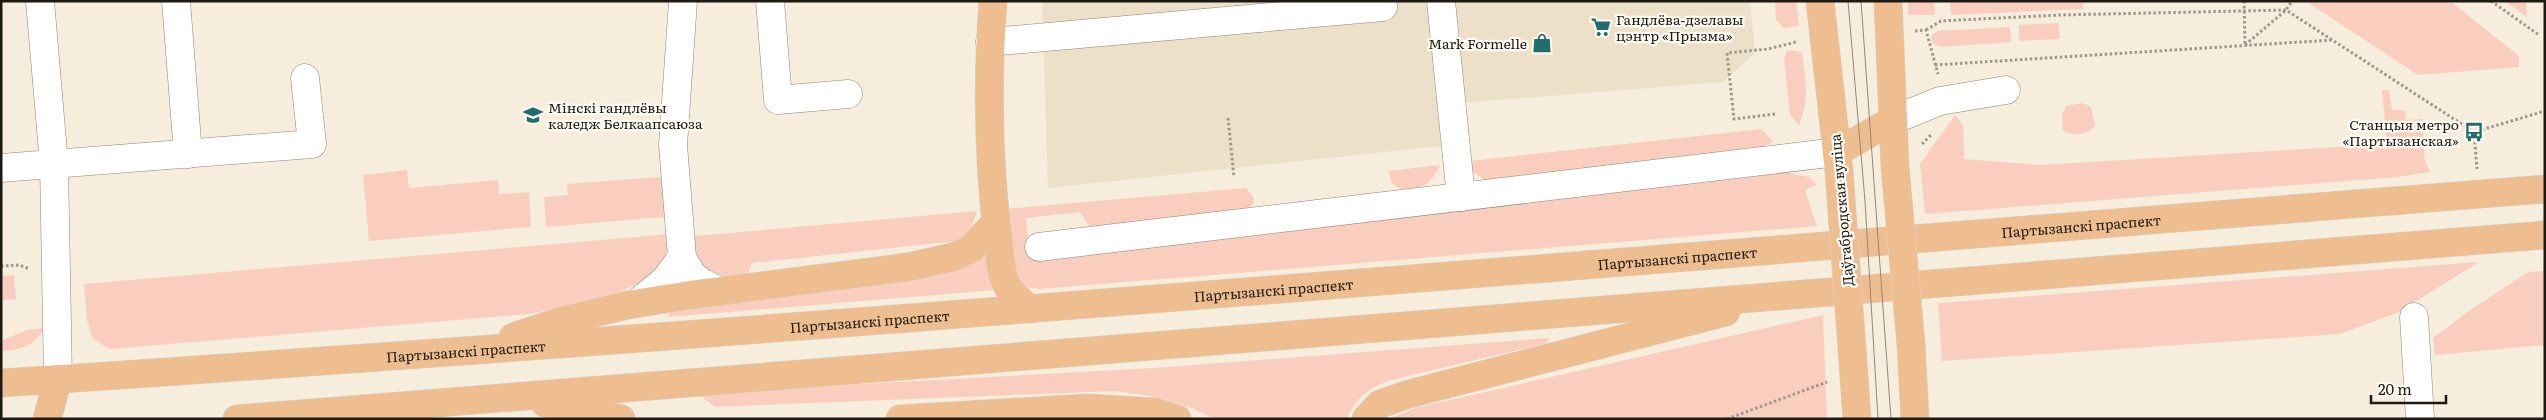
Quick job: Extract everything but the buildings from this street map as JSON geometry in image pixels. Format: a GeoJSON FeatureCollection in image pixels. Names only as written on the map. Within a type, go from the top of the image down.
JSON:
{"type":"FeatureCollection","features":[{"type":"Feature","properties":{"kind":"main road"},"geometry":{"type":"LineString","coordinates":[[993,1],[990,42],[996,224],[1002,269],[1007,286],[1029,309]]}},
{"type":"Feature","properties":{"kind":"main road","name":"Даўгабродская вуліца"},"geometry":{"type":"LineString","coordinates":[[1820,1],[1838,161],[1857,419]]}},
{"type":"Feature","properties":{"kind":"main road"},"geometry":{"type":"LineString","coordinates":[[1888,1],[1894,167],[1911,344],[1915,419]]}},
{"type":"Feature","properties":{"kind":"main road"},"geometry":{"type":"LineString","coordinates":[[1838,161],[1893,120]]}},
{"type":"Feature","properties":{"kind":"main road","name":"Партызанскі праспект"},"geometry":{"type":"LineString","coordinates":[[1,383],[1029,309],[2545,189]]}},
{"type":"Feature","properties":{"kind":"main road"},"geometry":{"type":"LineString","coordinates":[[476,350],[558,322],[637,303],[908,267],[953,257],[971,249],[996,224]]}},
{"type":"Feature","properties":{"kind":"main road"},"geometry":{"type":"LineString","coordinates":[[237,419],[2545,235]]}},
{"type":"Feature","properties":{"kind":"main road"},"geometry":{"type":"LineString","coordinates":[[1366,419],[1380,404],[1409,394],[1799,293]]}},
{"type":"Feature","properties":{"kind":"main road"},"geometry":{"type":"LineString","coordinates":[[47,419],[58,379]]}},
{"type":"Feature","properties":{"kind":"main road"},"geometry":{"type":"LineString","coordinates":[[514,397],[621,419]]}},
{"type":"Feature","properties":{"kind":"main road"},"geometry":{"type":"LineString","coordinates":[[900,419],[1087,408],[1156,412],[1177,419]]}},
{"type":"Feature","properties":{"kind":"lane"},"geometry":{"type":"LineString","coordinates":[[40,1],[54,164],[58,379]]}},
{"type":"Feature","properties":{"kind":"lane"},"geometry":{"type":"LineString","coordinates":[[176,1],[188,154]]}},
{"type":"Feature","properties":{"kind":"lane"},"geometry":{"type":"LineString","coordinates":[[683,1],[673,145],[682,257],[692,275],[720,291]]}},
{"type":"Feature","properties":{"kind":"lane"},"geometry":{"type":"LineString","coordinates":[[770,1],[778,100],[848,94]]}},
{"type":"Feature","properties":{"kind":"lane"},"geometry":{"type":"LineString","coordinates":[[1441,1],[1461,197]]}},
{"type":"Feature","properties":{"kind":"lane"},"geometry":{"type":"LineString","coordinates":[[990,42],[1383,7]]}},
{"type":"Feature","properties":{"kind":"lane"},"geometry":{"type":"LineString","coordinates":[[1,168],[312,144],[305,78]]}},
{"type":"Feature","properties":{"kind":"lane"},"geometry":{"type":"LineString","coordinates":[[1893,120],[1940,101],[2006,90]]}},
{"type":"Feature","properties":{"kind":"lane"},"geometry":{"type":"LineString","coordinates":[[1040,247],[1461,197],[1838,161]]}},
{"type":"Feature","properties":{"kind":"lane"},"geometry":{"type":"LineString","coordinates":[[637,303],[665,280],[682,257]]}},
{"type":"Feature","properties":{"kind":"lane"},"geometry":{"type":"LineString","coordinates":[[2414,317],[2420,419]]}},
{"type":"Feature","properties":{"kind":"path"},"geometry":{"type":"LineString","coordinates":[[2244,1],[2244,46]]}},
{"type":"Feature","properties":{"kind":"path"},"geometry":{"type":"LineString","coordinates":[[2244,46],[2286,10],[2292,1]]}},
{"type":"Feature","properties":{"kind":"path"},"geometry":{"type":"LineString","coordinates":[[2491,1],[2539,35]]}},
{"type":"Feature","properties":{"kind":"path"},"geometry":{"type":"LineString","coordinates":[[1911,31],[1926,30],[1941,21],[2244,9],[2286,10],[2474,132],[2545,111]]}},
{"type":"Feature","properties":{"kind":"path"},"geometry":{"type":"LineString","coordinates":[[1926,30],[1940,82]]}},
{"type":"Feature","properties":{"kind":"path"},"geometry":{"type":"LineString","coordinates":[[1935,65],[2333,40]]}},
{"type":"Feature","properties":{"kind":"path"},"geometry":{"type":"LineString","coordinates":[[1775,114],[1734,120],[1727,53],[1768,49],[1796,42]]}},
{"type":"Feature","properties":{"kind":"path"},"geometry":{"type":"LineString","coordinates":[[1228,118],[1234,177]]}},
{"type":"Feature","properties":{"kind":"path"},"geometry":{"type":"LineString","coordinates":[[1919,147],[1936,130]]}},
{"type":"Feature","properties":{"kind":"path"},"geometry":{"type":"LineString","coordinates":[[2474,132],[2478,194]]}},
{"type":"Feature","properties":{"kind":"path"},"geometry":{"type":"LineString","coordinates":[[1727,419],[1829,382]]}},
{"type":"Feature","properties":{"kind":"shaded area"},"geometry":{"type":"Polygon","coordinates":[[[1042,1],[1750,1],[1755,53],[1723,82],[1437,105],[1441,146],[1048,188],[1042,1]]]}},
{"type":"Feature","properties":{"kind":"shaded area"},"geometry":{"type":"Polygon","coordinates":[[[1775,1],[1796,1],[1799,26],[1784,28],[1776,20],[1775,1]]]}},
{"type":"Feature","properties":{"kind":"shaded area"},"geometry":{"type":"Polygon","coordinates":[[[1908,1],[1934,1],[1935,15],[1908,15],[1908,1]]]}},
{"type":"Feature","properties":{"kind":"shaded area"},"geometry":{"type":"Polygon","coordinates":[[[1950,1],[2083,1],[2083,9],[1951,15],[1950,1]]]}},
{"type":"Feature","properties":{"kind":"shaded area"},"geometry":{"type":"Polygon","coordinates":[[[2450,1],[2519,56],[2519,67],[2418,75],[2307,2],[2450,1]]]}},
{"type":"Feature","properties":{"kind":"shaded area"},"geometry":{"type":"Polygon","coordinates":[[[2505,1],[2526,1],[2527,17],[2505,1]]]}},
{"type":"Feature","properties":{"kind":"shaded area"},"geometry":{"type":"Polygon","coordinates":[[[2058,23],[2060,39],[2019,41],[2019,25],[2058,23]]]}},
{"type":"Feature","properties":{"kind":"shaded area"},"geometry":{"type":"Polygon","coordinates":[[[2010,27],[2011,42],[1942,47],[1931,41],[1932,35],[1937,31],[2010,27]]]}},
{"type":"Feature","properties":{"kind":"shaded area"},"geometry":{"type":"Polygon","coordinates":[[[1790,50],[1802,52],[1806,98],[1799,125],[1790,115],[1784,59],[1786,52],[1790,50]]]}},
{"type":"Feature","properties":{"kind":"shaded area"},"geometry":{"type":"Polygon","coordinates":[[[2382,90],[2389,90],[2392,110],[2405,110],[2406,120],[2422,119],[2425,160],[2430,172],[2398,177],[1925,214],[1920,164],[1955,115],[1963,125],[1964,159],[2040,165],[2387,144],[2382,90]]]}},
{"type":"Feature","properties":{"kind":"shaded area"},"geometry":{"type":"Polygon","coordinates":[[[2082,103],[2091,107],[2095,126],[2080,134],[2071,134],[2063,130],[2062,115],[2066,106],[2082,103]]]}},
{"type":"Feature","properties":{"kind":"shaded area"},"geometry":{"type":"Polygon","coordinates":[[[1762,129],[1773,142],[1762,148],[1485,180],[1472,171],[1470,161],[1762,129]]]}},
{"type":"Feature","properties":{"kind":"shaded area"},"geometry":{"type":"Polygon","coordinates":[[[1440,165],[1435,174],[1425,184],[1421,187],[1410,189],[1395,186],[1392,183],[1389,171],[1440,165]]]}},
{"type":"Feature","properties":{"kind":"shaded area"},"geometry":{"type":"Polygon","coordinates":[[[407,170],[409,188],[498,180],[499,194],[529,192],[531,227],[369,241],[363,175],[407,170]]]}},
{"type":"Feature","properties":{"kind":"shaded area"},"geometry":{"type":"Polygon","coordinates":[[[1779,171],[1809,177],[1817,185],[1805,190],[1817,226],[1039,289],[1018,286],[1005,209],[1246,188],[1254,198],[1253,204],[1248,210],[1092,230],[1080,212],[1026,218],[1030,259],[1779,171]]]}},
{"type":"Feature","properties":{"kind":"shaded area"},"geometry":{"type":"Polygon","coordinates":[[[671,176],[674,216],[546,227],[544,197],[568,195],[567,184],[671,176]]]}},
{"type":"Feature","properties":{"kind":"shaded area"},"geometry":{"type":"Polygon","coordinates":[[[977,211],[969,234],[957,241],[752,263],[748,274],[733,279],[699,269],[691,246],[695,236],[977,211]]]}},
{"type":"Feature","properties":{"kind":"shaded area"},"geometry":{"type":"Polygon","coordinates":[[[671,234],[668,257],[654,273],[639,283],[603,298],[529,314],[109,349],[92,338],[87,320],[84,284],[671,234]]]}},
{"type":"Feature","properties":{"kind":"shaded area"},"geometry":{"type":"Polygon","coordinates":[[[988,249],[988,271],[997,290],[668,317],[670,312],[907,280],[988,249]]]}},
{"type":"Feature","properties":{"kind":"shaded area"},"geometry":{"type":"Polygon","coordinates":[[[2479,262],[2397,313],[2340,334],[1942,361],[1938,303],[2479,262]]]}},
{"type":"Feature","properties":{"kind":"shaded area"},"geometry":{"type":"Polygon","coordinates":[[[2545,271],[2545,345],[2435,355],[2433,338],[2469,311],[2528,272],[2545,271]]]}},
{"type":"Feature","properties":{"kind":"shaded area"},"geometry":{"type":"Polygon","coordinates":[[[14,275],[16,299],[1,300],[1,276],[14,275]]]}},
{"type":"Feature","properties":{"kind":"shaded area"},"geometry":{"type":"Polygon","coordinates":[[[1823,315],[1827,419],[1389,419],[1415,408],[1823,315]]]}},
{"type":"Feature","properties":{"kind":"shaded area"},"geometry":{"type":"Polygon","coordinates":[[[44,328],[36,339],[26,346],[15,350],[1,351],[1,341],[26,330],[44,328]]]}},
{"type":"Feature","properties":{"kind":"shaded area"},"geometry":{"type":"Polygon","coordinates":[[[1549,338],[1547,343],[1383,383],[1370,390],[1355,404],[1347,419],[1215,419],[1192,408],[1150,396],[1114,391],[715,407],[697,393],[1154,368],[1549,338]]]}},
{"type":"Feature","properties":{"kind":"tram line"},"geometry":{"type":"LineString","coordinates":[[1848,1],[1865,201],[1878,419]]}},
{"type":"Feature","properties":{"kind":"tram line"},"geometry":{"type":"LineString","coordinates":[[1861,1],[1891,419]]}},
{"type":"Feature","properties":{"kind":"place","name":"Гандлёва-дзелавы цэнтр «Прызма»"},"geometry":{"type":"Point","coordinates":[1601,27]}},
{"type":"Feature","properties":{"kind":"place","name":"Mark Formelle"},"geometry":{"type":"Point","coordinates":[1542,43]}},
{"type":"Feature","properties":{"kind":"place","name":"Мінскі гандлёвы каледж Белкаапсаюза"},"geometry":{"type":"Point","coordinates":[533,115]}},
{"type":"Feature","properties":{"kind":"place","name":"Станцыя метро «Партызанская»"},"geometry":{"type":"Point","coordinates":[2474,132]}}]}
